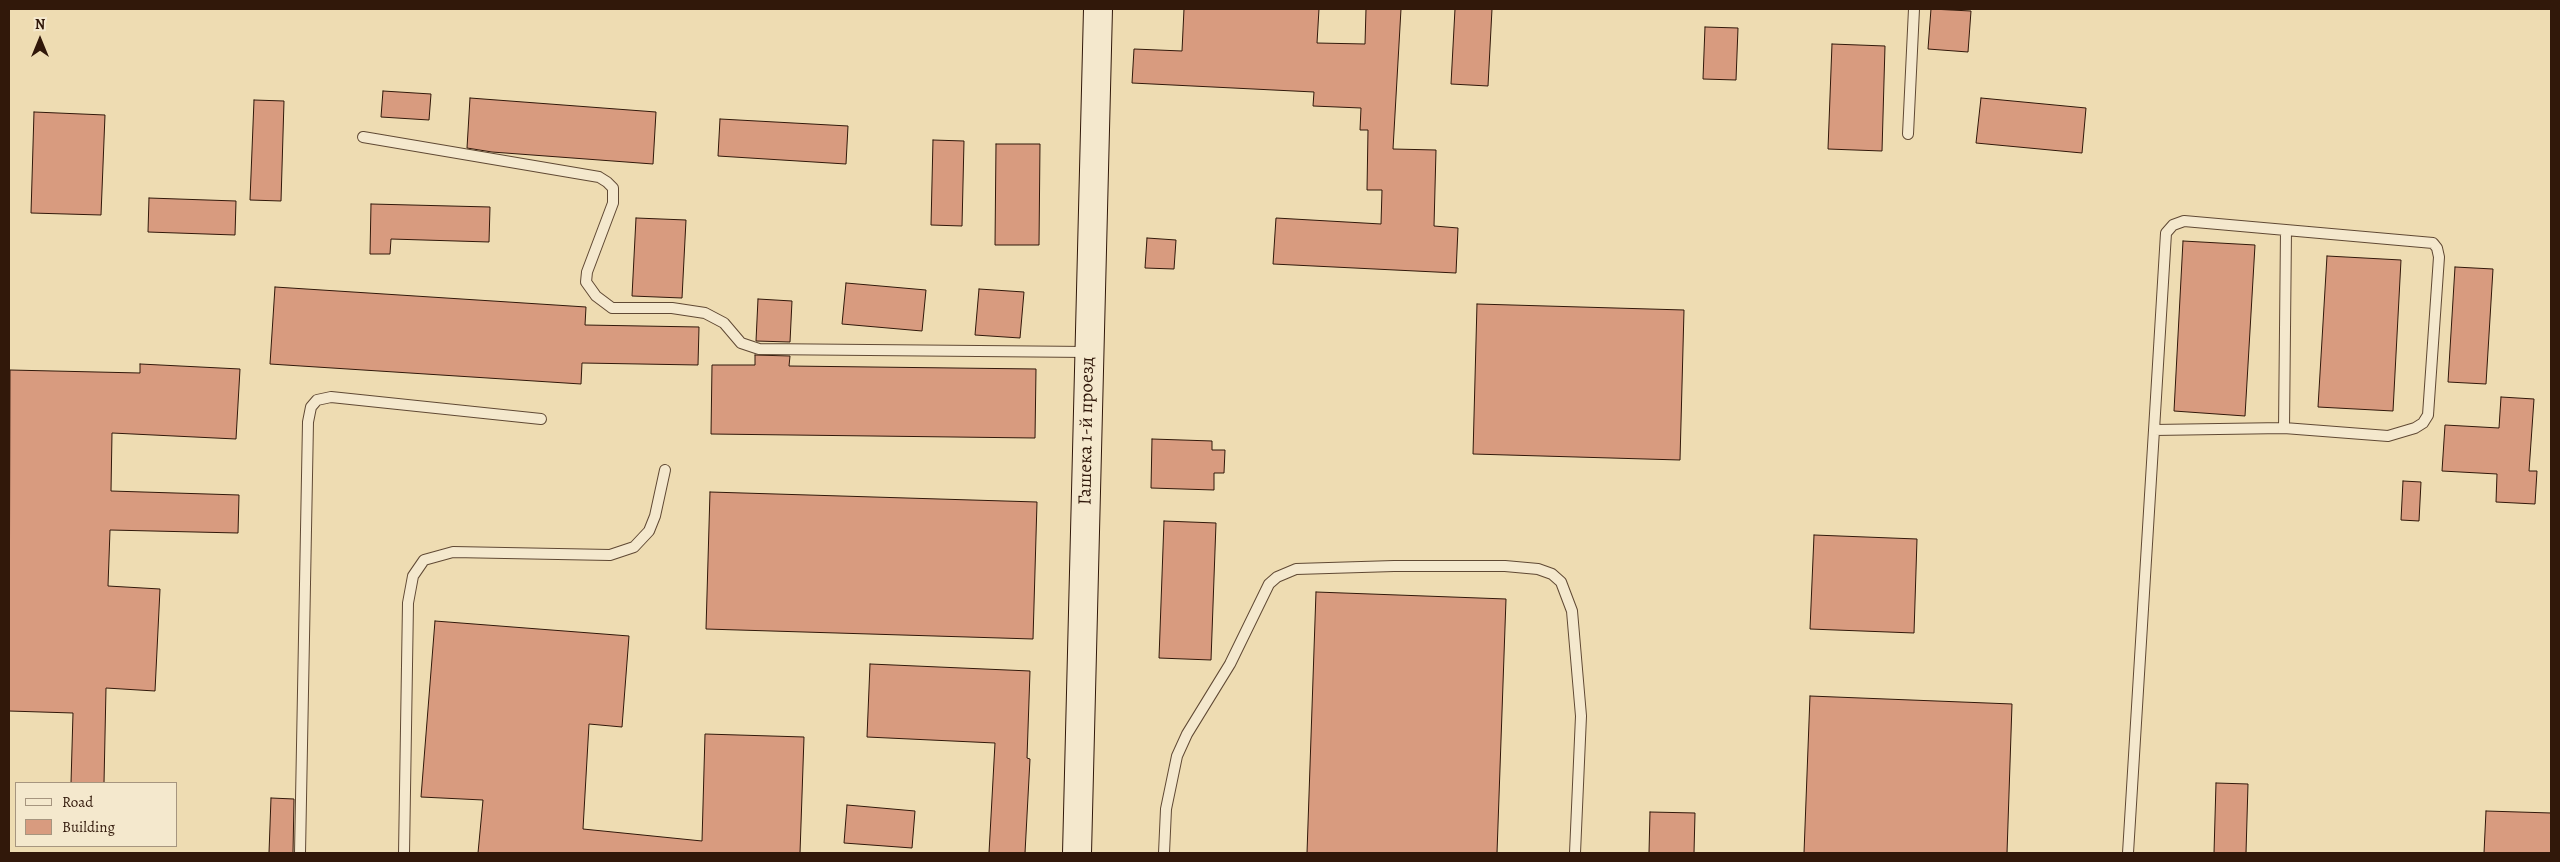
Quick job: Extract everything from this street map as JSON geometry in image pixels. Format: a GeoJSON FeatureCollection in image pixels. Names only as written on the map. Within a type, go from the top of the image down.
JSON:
{"type":"FeatureCollection","features":[{"type":"Feature","properties":{"kind":"main road","name":"Гашека 1-й проезд"},"geometry":{"type":"LineString","coordinates":[[1077,853],[1098,9]]}},
{"type":"Feature","properties":{"kind":"lane"},"geometry":{"type":"LineString","coordinates":[[1908,134],[1914,9]]}},
{"type":"Feature","properties":{"kind":"lane"},"geometry":{"type":"LineString","coordinates":[[363,136],[599,177],[607,182],[612,188],[613,202],[587,272],[586,282],[596,296],[612,308],[672,308],[705,313],[724,323],[741,343],[759,349],[1089,352]]}},
{"type":"Feature","properties":{"kind":"lane"},"geometry":{"type":"LineString","coordinates":[[2128,853],[2166,233],[2173,225],[2184,221],[2433,243],[2438,248],[2439,257],[2428,414],[2423,422],[2410,430],[2388,436],[2284,428],[2154,430]]}},
{"type":"Feature","properties":{"kind":"lane"},"geometry":{"type":"LineString","coordinates":[[2284,428],[2286,230]]}},
{"type":"Feature","properties":{"kind":"lane"},"geometry":{"type":"LineString","coordinates":[[300,853],[308,422],[311,408],[317,400],[332,397],[540,418]]}},
{"type":"Feature","properties":{"kind":"lane"},"geometry":{"type":"LineString","coordinates":[[404,853],[408,603],[413,576],[424,560],[453,552],[610,555],[634,547],[649,530],[655,516],[664,470]]}},
{"type":"Feature","properties":{"kind":"lane"},"geometry":{"type":"LineString","coordinates":[[1164,853],[1166,808],[1177,756],[1187,734],[1230,664],[1269,584],[1277,576],[1296,569],[1394,566],[1505,566],[1538,569],[1552,574],[1561,582],[1572,611],[1581,716],[1575,853]]}},
{"type":"Feature","properties":{"kind":"building"},"geometry":{"type":"Polygon","coordinates":[[[1184,9],[1319,9],[1317,43],[1365,44],[1366,9],[1401,9],[1393,149],[1436,150],[1434,226],[1458,228],[1456,273],[1273,264],[1276,218],[1381,224],[1382,190],[1367,190],[1368,130],[1360,130],[1361,108],[1313,106],[1314,92],[1132,83],[1134,49],[1182,51],[1184,9]]]}},
{"type":"Feature","properties":{"kind":"building"},"geometry":{"type":"Polygon","coordinates":[[[1455,9],[1492,9],[1488,86],[1451,84],[1455,9]]]}},
{"type":"Feature","properties":{"kind":"building"},"geometry":{"type":"Polygon","coordinates":[[[1931,9],[1971,11],[1968,52],[1928,49],[1931,9]]]}},
{"type":"Feature","properties":{"kind":"building"},"geometry":{"type":"Polygon","coordinates":[[[1705,27],[1738,28],[1736,80],[1703,79],[1705,27]]]}},
{"type":"Feature","properties":{"kind":"building"},"geometry":{"type":"Polygon","coordinates":[[[1832,44],[1885,46],[1882,151],[1828,149],[1832,44]]]}},
{"type":"Feature","properties":{"kind":"building"},"geometry":{"type":"Polygon","coordinates":[[[383,91],[431,94],[429,120],[381,117],[383,91]]]}},
{"type":"Feature","properties":{"kind":"building"},"geometry":{"type":"Polygon","coordinates":[[[470,98],[656,112],[653,164],[492,152],[467,148],[470,98]]]}},
{"type":"Feature","properties":{"kind":"building"},"geometry":{"type":"Polygon","coordinates":[[[1981,98],[2086,108],[2082,153],[1976,143],[1981,98]]]}},
{"type":"Feature","properties":{"kind":"building"},"geometry":{"type":"Polygon","coordinates":[[[254,100],[284,101],[281,201],[250,200],[254,100]]]}},
{"type":"Feature","properties":{"kind":"building"},"geometry":{"type":"Polygon","coordinates":[[[34,112],[105,115],[101,215],[31,213],[34,112]]]}},
{"type":"Feature","properties":{"kind":"building"},"geometry":{"type":"Polygon","coordinates":[[[720,119],[848,126],[846,164],[718,156],[720,119]]]}},
{"type":"Feature","properties":{"kind":"building"},"geometry":{"type":"Polygon","coordinates":[[[933,140],[964,141],[962,226],[931,225],[933,140]]]}},
{"type":"Feature","properties":{"kind":"building"},"geometry":{"type":"Polygon","coordinates":[[[996,144],[1040,144],[1039,245],[995,245],[996,144]]]}},
{"type":"Feature","properties":{"kind":"building"},"geometry":{"type":"Polygon","coordinates":[[[149,198],[236,201],[235,235],[148,232],[149,198]]]}},
{"type":"Feature","properties":{"kind":"building"},"geometry":{"type":"Polygon","coordinates":[[[371,204],[490,207],[489,242],[391,239],[390,254],[370,254],[371,204]]]}},
{"type":"Feature","properties":{"kind":"building"},"geometry":{"type":"Polygon","coordinates":[[[636,218],[686,220],[682,298],[632,296],[636,218]]]}},
{"type":"Feature","properties":{"kind":"building"},"geometry":{"type":"Polygon","coordinates":[[[1147,238],[1176,240],[1174,269],[1145,268],[1147,238]]]}},
{"type":"Feature","properties":{"kind":"building"},"geometry":{"type":"Polygon","coordinates":[[[2183,241],[2255,245],[2245,416],[2174,411],[2183,241]]]}},
{"type":"Feature","properties":{"kind":"building"},"geometry":{"type":"Polygon","coordinates":[[[2327,256],[2401,260],[2393,411],[2318,407],[2327,256]]]}},
{"type":"Feature","properties":{"kind":"building"},"geometry":{"type":"Polygon","coordinates":[[[2455,267],[2493,269],[2486,384],[2448,382],[2455,267]]]}},
{"type":"Feature","properties":{"kind":"building"},"geometry":{"type":"Polygon","coordinates":[[[846,283],[926,290],[922,331],[842,324],[846,283]]]}},
{"type":"Feature","properties":{"kind":"building"},"geometry":{"type":"Polygon","coordinates":[[[275,287],[586,307],[585,325],[699,327],[698,365],[582,363],[581,384],[270,364],[275,287]]]}},
{"type":"Feature","properties":{"kind":"building"},"geometry":{"type":"Polygon","coordinates":[[[979,289],[1024,292],[1020,338],[975,335],[979,289]]]}},
{"type":"Feature","properties":{"kind":"building"},"geometry":{"type":"Polygon","coordinates":[[[758,299],[792,301],[790,342],[756,341],[758,299]]]}},
{"type":"Feature","properties":{"kind":"building"},"geometry":{"type":"Polygon","coordinates":[[[1477,304],[1684,310],[1680,460],[1473,454],[1477,304]]]}},
{"type":"Feature","properties":{"kind":"building"},"geometry":{"type":"Polygon","coordinates":[[[755,355],[790,356],[789,366],[1036,369],[1035,438],[711,434],[712,365],[755,365],[755,355]]]}},
{"type":"Feature","properties":{"kind":"building"},"geometry":{"type":"Polygon","coordinates":[[[140,364],[240,369],[236,439],[112,433],[111,491],[239,495],[238,533],[110,530],[108,586],[160,589],[155,691],[106,688],[104,782],[71,782],[73,713],[9,711],[10,370],[140,373],[140,364]]]}},
{"type":"Feature","properties":{"kind":"building"},"geometry":{"type":"Polygon","coordinates":[[[2501,397],[2534,399],[2529,471],[2537,471],[2535,504],[2496,502],[2497,474],[2442,471],[2445,425],[2499,428],[2501,397]]]}},
{"type":"Feature","properties":{"kind":"building"},"geometry":{"type":"Polygon","coordinates":[[[1152,439],[1212,441],[1212,450],[1225,450],[1224,473],[1214,473],[1214,490],[1151,488],[1152,439]]]}},
{"type":"Feature","properties":{"kind":"building"},"geometry":{"type":"Polygon","coordinates":[[[2403,481],[2421,482],[2419,521],[2401,520],[2403,481]]]}},
{"type":"Feature","properties":{"kind":"building"},"geometry":{"type":"Polygon","coordinates":[[[710,492],[1037,502],[1033,639],[706,629],[710,492]]]}},
{"type":"Feature","properties":{"kind":"building"},"geometry":{"type":"Polygon","coordinates":[[[1164,521],[1216,523],[1211,660],[1159,658],[1164,521]]]}},
{"type":"Feature","properties":{"kind":"building"},"geometry":{"type":"Polygon","coordinates":[[[1814,535],[1917,539],[1914,633],[1810,629],[1814,535]]]}},
{"type":"Feature","properties":{"kind":"building"},"geometry":{"type":"Polygon","coordinates":[[[1316,592],[1506,599],[1497,853],[1307,853],[1316,592]]]}},
{"type":"Feature","properties":{"kind":"building"},"geometry":{"type":"Polygon","coordinates":[[[435,621],[629,636],[622,727],[589,724],[583,829],[702,841],[705,734],[804,737],[800,853],[478,853],[483,800],[421,797],[435,621]]]}},
{"type":"Feature","properties":{"kind":"building"},"geometry":{"type":"Polygon","coordinates":[[[870,664],[1030,671],[1027,758],[1030,759],[1025,853],[989,853],[995,743],[867,737],[870,664]]]}},
{"type":"Feature","properties":{"kind":"building"},"geometry":{"type":"Polygon","coordinates":[[[1810,696],[2012,704],[2007,853],[1804,853],[1810,696]]]}},
{"type":"Feature","properties":{"kind":"building"},"geometry":{"type":"Polygon","coordinates":[[[2216,783],[2248,784],[2246,853],[2214,853],[2216,783]]]}},
{"type":"Feature","properties":{"kind":"building"},"geometry":{"type":"Polygon","coordinates":[[[271,798],[294,799],[293,853],[269,853],[271,798]]]}},
{"type":"Feature","properties":{"kind":"building"},"geometry":{"type":"Polygon","coordinates":[[[847,805],[915,811],[912,848],[844,843],[847,805]]]}},
{"type":"Feature","properties":{"kind":"building"},"geometry":{"type":"Polygon","coordinates":[[[2486,811],[2551,813],[2551,853],[2484,853],[2486,811]]]}},
{"type":"Feature","properties":{"kind":"building"},"geometry":{"type":"Polygon","coordinates":[[[1650,812],[1695,813],[1694,853],[1649,853],[1650,812]]]}}]}
